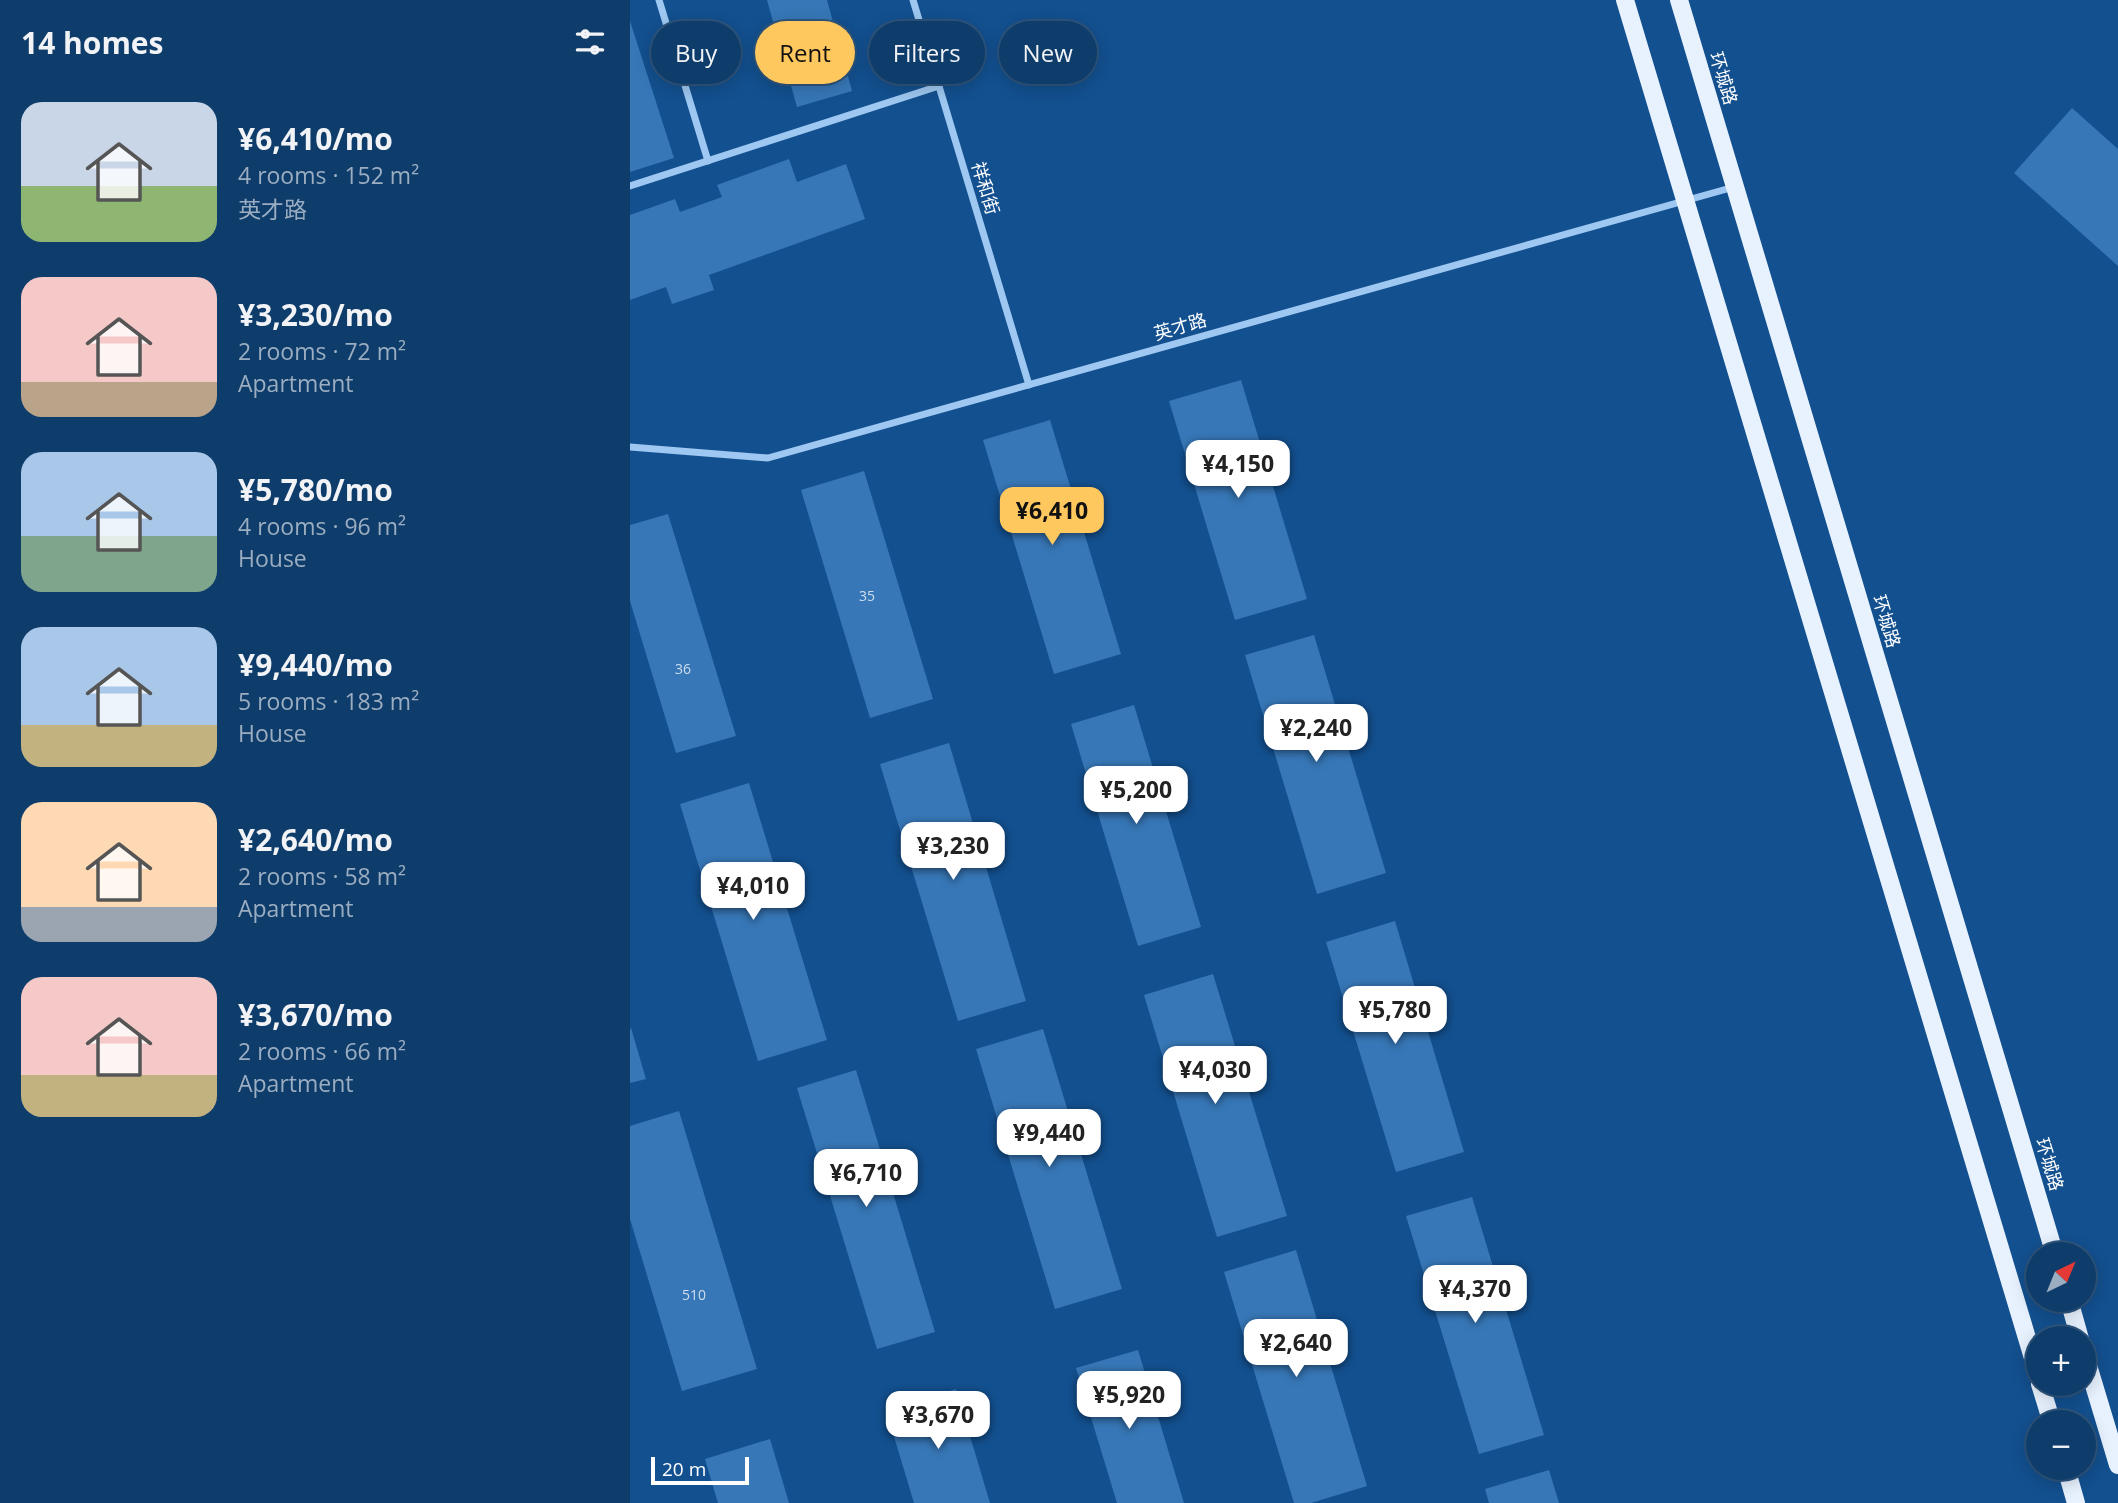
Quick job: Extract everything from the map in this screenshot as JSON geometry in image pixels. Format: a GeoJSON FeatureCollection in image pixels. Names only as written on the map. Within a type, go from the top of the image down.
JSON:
{"type":"FeatureCollection","features":[{"type":"Feature","properties":{"kind":"main road"},"geometry":{"type":"LineString","coordinates":[[1625,0],[2026,1335]]}},
{"type":"Feature","properties":{"kind":"main road","name":"环城路"},"geometry":{"type":"LineString","coordinates":[[1679,0],[2051,1242]]}},
{"type":"Feature","properties":{"kind":"main road"},"geometry":{"type":"LineString","coordinates":[[2096,1392],[2118,1465]]}},
{"type":"Feature","properties":{"kind":"main road"},"geometry":{"type":"LineString","coordinates":[[2069,1480],[2076,1503]]}},
{"type":"Feature","properties":{"kind":"street"},"geometry":{"type":"LineString","coordinates":[[659,0],[708,161]]}},
{"type":"Feature","properties":{"kind":"street","name":"祥和街"},"geometry":{"type":"LineString","coordinates":[[913,0],[1029,384]]}},
{"type":"Feature","properties":{"kind":"street"},"geometry":{"type":"LineString","coordinates":[[630,186],[939,86]]}},
{"type":"Feature","properties":{"kind":"street","name":"英才路"},"geometry":{"type":"LineString","coordinates":[[630,447],[768,458],[1735,186]]}},
{"type":"Feature","properties":{"kind":"building"},"geometry":{"type":"Polygon","coordinates":[[[767,0],[827,0],[833,21],[773,21],[767,0]]]}},
{"type":"Feature","properties":{"kind":"building"},"geometry":{"type":"Polygon","coordinates":[[[630,21],[674,158],[630,172],[630,21]]]}},
{"type":"Feature","properties":{"kind":"building"},"geometry":{"type":"Polygon","coordinates":[[[791,84],[850,84],[852,91],[797,107],[791,84]]]}},
{"type":"Feature","properties":{"kind":"building"},"geometry":{"type":"Polygon","coordinates":[[[2072,108],[2118,149],[2118,266],[2014,173],[2072,108]]]}},
{"type":"Feature","properties":{"kind":"building"},"geometry":{"type":"Polygon","coordinates":[[[789,159],[797,182],[846,164],[865,219],[709,275],[714,290],[672,304],[666,287],[630,300],[630,215],[675,199],[680,212],[722,197],[717,185],[789,159]]]}},
{"type":"Feature","properties":{"kind":"building"},"geometry":{"type":"Polygon","coordinates":[[[1241,380],[1307,599],[1235,620],[1169,401],[1241,380]]]}},
{"type":"Feature","properties":{"kind":"building"},"geometry":{"type":"Polygon","coordinates":[[[1050,420],[1121,654],[1054,674],[983,440],[1050,420]]]}},
{"type":"Feature","properties":{"kind":"building"},"geometry":{"type":"Polygon","coordinates":[[[864,471],[933,699],[870,718],[801,490],[864,471]]]}},
{"type":"Feature","properties":{"kind":"building"},"geometry":{"type":"Polygon","coordinates":[[[668,514],[736,736],[676,753],[630,601],[630,525],[668,514]]]}},
{"type":"Feature","properties":{"kind":"building"},"geometry":{"type":"Polygon","coordinates":[[[1314,635],[1386,873],[1317,894],[1245,655],[1314,635]]]}},
{"type":"Feature","properties":{"kind":"building"},"geometry":{"type":"Polygon","coordinates":[[[1134,705],[1201,927],[1138,946],[1071,724],[1134,705]]]}},
{"type":"Feature","properties":{"kind":"building"},"geometry":{"type":"Polygon","coordinates":[[[949,743],[1026,1001],[958,1021],[880,764],[949,743]]]}},
{"type":"Feature","properties":{"kind":"building"},"geometry":{"type":"Polygon","coordinates":[[[749,783],[827,1040],[758,1061],[680,804],[749,783]]]}},
{"type":"Feature","properties":{"kind":"building"},"geometry":{"type":"Polygon","coordinates":[[[1395,921],[1464,1152],[1396,1172],[1326,942],[1395,921]]]}},
{"type":"Feature","properties":{"kind":"building"},"geometry":{"type":"Polygon","coordinates":[[[1213,974],[1287,1216],[1217,1237],[1144,995],[1213,974]]]}},
{"type":"Feature","properties":{"kind":"building"},"geometry":{"type":"Polygon","coordinates":[[[630,1029],[646,1079],[630,1083],[630,1029]]]}},
{"type":"Feature","properties":{"kind":"building"},"geometry":{"type":"Polygon","coordinates":[[[1043,1029],[1122,1289],[1055,1309],[976,1049],[1043,1029]]]}},
{"type":"Feature","properties":{"kind":"building"},"geometry":{"type":"Polygon","coordinates":[[[856,1070],[935,1332],[877,1349],[797,1088],[856,1070]]]}},
{"type":"Feature","properties":{"kind":"building"},"geometry":{"type":"Polygon","coordinates":[[[679,1111],[757,1369],[682,1391],[630,1219],[630,1126],[679,1111]]]}},
{"type":"Feature","properties":{"kind":"building"},"geometry":{"type":"Polygon","coordinates":[[[1472,1197],[1544,1435],[1479,1454],[1406,1216],[1472,1197]]]}},
{"type":"Feature","properties":{"kind":"building"},"geometry":{"type":"Polygon","coordinates":[[[1296,1250],[1367,1486],[1311,1503],[1294,1503],[1224,1272],[1296,1250]]]}},
{"type":"Feature","properties":{"kind":"building"},"geometry":{"type":"Polygon","coordinates":[[[1138,1350],[1184,1503],[1117,1503],[1076,1368],[1138,1350]]]}},
{"type":"Feature","properties":{"kind":"building"},"geometry":{"type":"Polygon","coordinates":[[[956,1389],[990,1503],[914,1503],[886,1410],[956,1389]]]}},
{"type":"Feature","properties":{"kind":"building"},"geometry":{"type":"Polygon","coordinates":[[[770,1439],[789,1503],[718,1503],[705,1459],[770,1439]]]}},
{"type":"Feature","properties":{"kind":"building"},"geometry":{"type":"Polygon","coordinates":[[[1549,1470],[1559,1503],[1489,1503],[1485,1489],[1549,1470]]]}}]}
